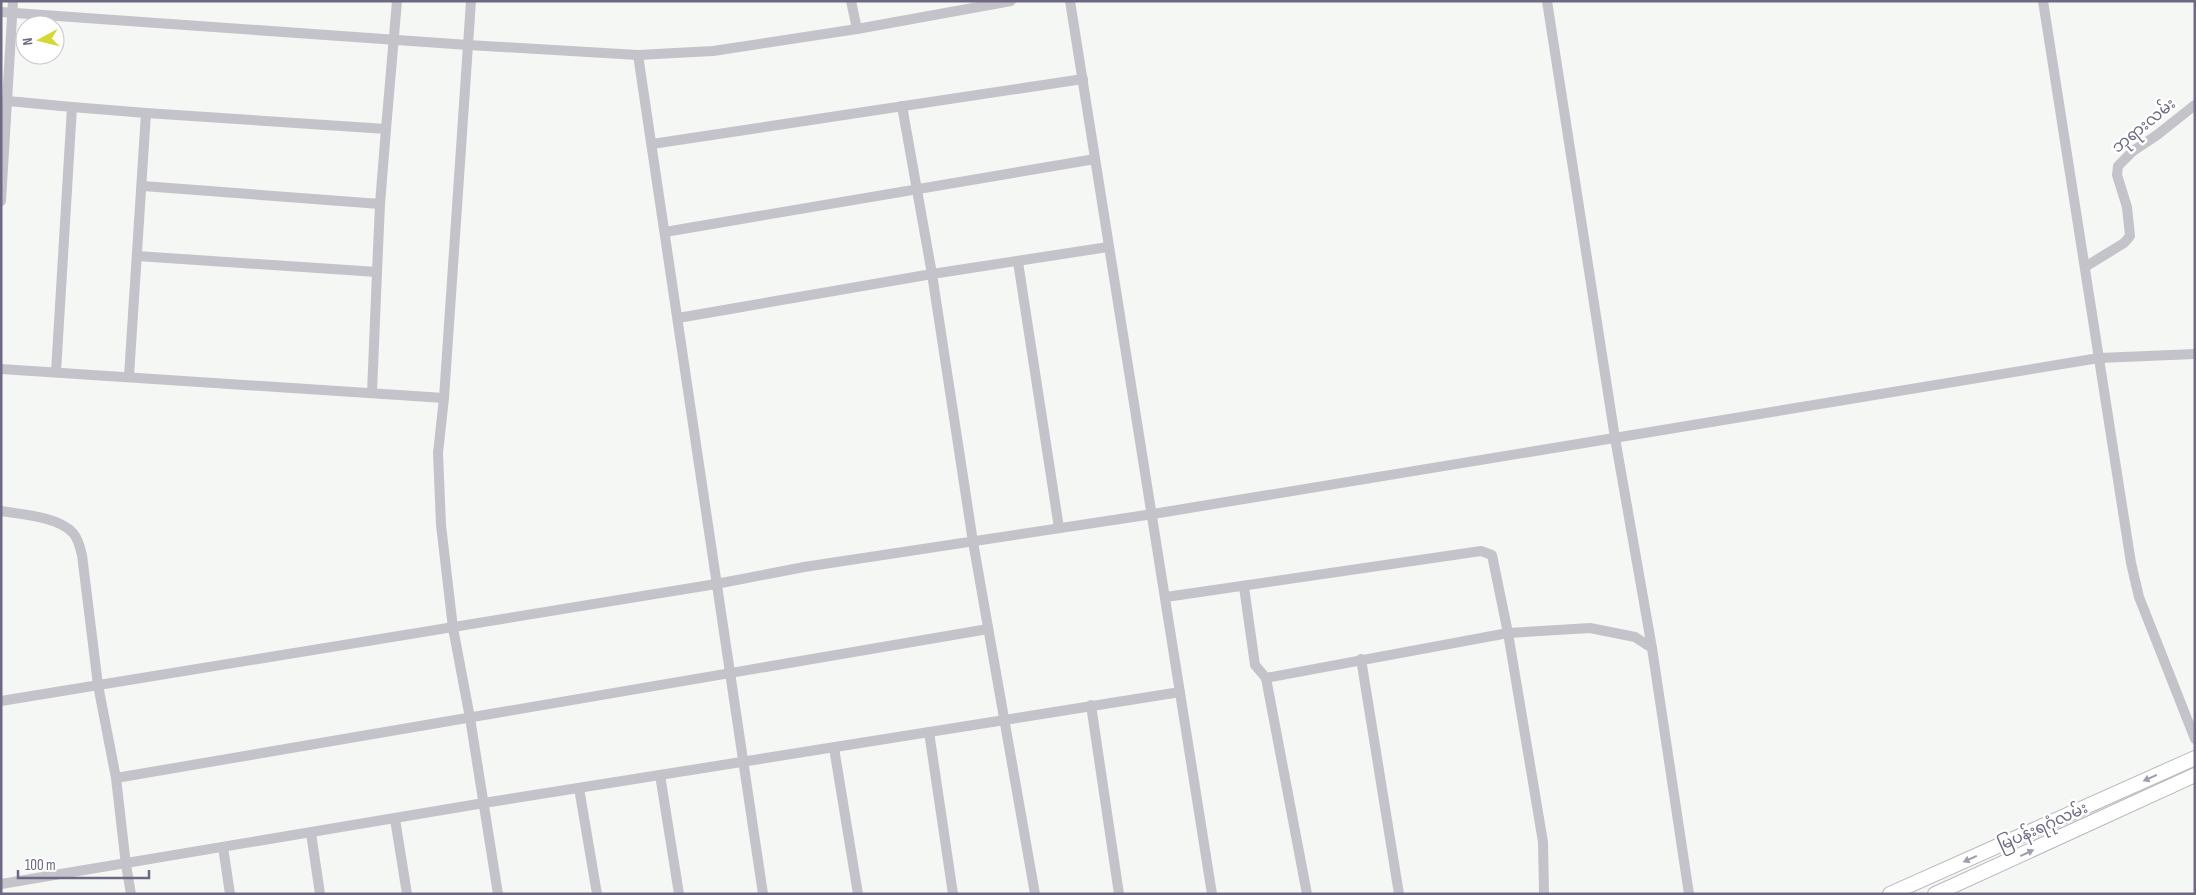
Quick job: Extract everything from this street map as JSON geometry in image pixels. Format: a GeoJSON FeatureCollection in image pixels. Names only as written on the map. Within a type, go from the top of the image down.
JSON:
{"type":"FeatureCollection","features":[{"type":"Feature","properties":{"kind":"main road","name":"မြပန်းရဂုံလမ်း"},"geometry":{"type":"LineString","coordinates":[[1890,894],[2195,758]]}},
{"type":"Feature","properties":{"kind":"main road","name":"မြပန်းရဂုံလမ်း"},"geometry":{"type":"LineString","coordinates":[[1934,894],[2195,776]]}},
{"type":"Feature","properties":{"kind":"street"},"geometry":{"type":"LineString","coordinates":[[1,201],[13,1]]}},
{"type":"Feature","properties":{"kind":"street"},"geometry":{"type":"LineString","coordinates":[[372,393],[380,204],[397,1]]}},
{"type":"Feature","properties":{"kind":"street"},"geometry":{"type":"LineString","coordinates":[[471,1],[444,398],[438,453],[440,524],[453,628],[470,718],[498,894]]}},
{"type":"Feature","properties":{"kind":"street"},"geometry":{"type":"LineString","coordinates":[[851,1],[856,29]]}},
{"type":"Feature","properties":{"kind":"street"},"geometry":{"type":"LineString","coordinates":[[1,12],[638,55],[713,51],[856,29],[1011,1]]}},
{"type":"Feature","properties":{"kind":"street"},"geometry":{"type":"LineString","coordinates":[[1070,1],[1212,894]]}},
{"type":"Feature","properties":{"kind":"street"},"geometry":{"type":"LineString","coordinates":[[1547,1],[1615,438],[1652,648],[1689,894]]}},
{"type":"Feature","properties":{"kind":"street"},"geometry":{"type":"LineString","coordinates":[[2043,1],[2131,563],[2139,597],[2195,739]]}},
{"type":"Feature","properties":{"kind":"street"},"geometry":{"type":"LineString","coordinates":[[638,55],[763,894]]}},
{"type":"Feature","properties":{"kind":"street"},"geometry":{"type":"LineString","coordinates":[[652,144],[1083,79]]}},
{"type":"Feature","properties":{"kind":"street"},"geometry":{"type":"LineString","coordinates":[[8,101],[146,113],[386,129]]}},
{"type":"Feature","properties":{"kind":"street","name":"ဘုရားလမ်း"},"geometry":{"type":"LineString","coordinates":[[2084,267],[2124,243],[2130,236],[2127,207],[2117,175],[2118,166],[2134,151],[2195,105]]}},
{"type":"Feature","properties":{"kind":"street"},"geometry":{"type":"LineString","coordinates":[[902,106],[918,188],[973,542],[1034,894]]}},
{"type":"Feature","properties":{"kind":"street"},"geometry":{"type":"LineString","coordinates":[[56,372],[72,107]]}},
{"type":"Feature","properties":{"kind":"street"},"geometry":{"type":"LineString","coordinates":[[129,376],[146,113]]}},
{"type":"Feature","properties":{"kind":"street"},"geometry":{"type":"LineString","coordinates":[[665,232],[1096,159]]}},
{"type":"Feature","properties":{"kind":"street"},"geometry":{"type":"LineString","coordinates":[[142,186],[380,204]]}},
{"type":"Feature","properties":{"kind":"street"},"geometry":{"type":"LineString","coordinates":[[678,318],[932,274],[1108,247]]}},
{"type":"Feature","properties":{"kind":"street"},"geometry":{"type":"LineString","coordinates":[[137,256],[378,272]]}},
{"type":"Feature","properties":{"kind":"street"},"geometry":{"type":"LineString","coordinates":[[1018,262],[1059,528]]}},
{"type":"Feature","properties":{"kind":"street"},"geometry":{"type":"LineString","coordinates":[[1,701],[453,628],[716,584],[804,567],[1153,514],[2099,358],[2195,354]]}},
{"type":"Feature","properties":{"kind":"street"},"geometry":{"type":"LineString","coordinates":[[1,369],[444,398]]}},
{"type":"Feature","properties":{"kind":"street"},"geometry":{"type":"LineString","coordinates":[[1,511],[54,522],[73,532],[77,540],[82,555],[98,685],[116,778],[126,865],[132,894]]}},
{"type":"Feature","properties":{"kind":"street"},"geometry":{"type":"LineString","coordinates":[[1166,598],[1482,551],[1488,552],[1494,561],[1508,633],[1542,842],[1544,894]]}},
{"type":"Feature","properties":{"kind":"street"},"geometry":{"type":"LineString","coordinates":[[1244,587],[1255,664],[1266,678],[1307,894]]}},
{"type":"Feature","properties":{"kind":"street"},"geometry":{"type":"LineString","coordinates":[[1266,678],[1508,633],[1590,628],[1635,637],[1652,648]]}},
{"type":"Feature","properties":{"kind":"street"},"geometry":{"type":"LineString","coordinates":[[116,778],[988,630]]}},
{"type":"Feature","properties":{"kind":"street"},"geometry":{"type":"LineString","coordinates":[[1361,660],[1398,894]]}},
{"type":"Feature","properties":{"kind":"street"},"geometry":{"type":"LineString","coordinates":[[1,884],[126,865],[484,803],[1180,692]]}},
{"type":"Feature","properties":{"kind":"street"},"geometry":{"type":"LineString","coordinates":[[1091,705],[1118,894]]}},
{"type":"Feature","properties":{"kind":"street"},"geometry":{"type":"LineString","coordinates":[[929,732],[952,894]]}},
{"type":"Feature","properties":{"kind":"street"},"geometry":{"type":"LineString","coordinates":[[834,748],[858,894]]}},
{"type":"Feature","properties":{"kind":"street"},"geometry":{"type":"LineString","coordinates":[[660,775],[679,894]]}},
{"type":"Feature","properties":{"kind":"street"},"geometry":{"type":"LineString","coordinates":[[579,788],[597,894]]}},
{"type":"Feature","properties":{"kind":"street"},"geometry":{"type":"LineString","coordinates":[[395,819],[407,894]]}},
{"type":"Feature","properties":{"kind":"street"},"geometry":{"type":"LineString","coordinates":[[311,833],[320,894]]}},
{"type":"Feature","properties":{"kind":"street"},"geometry":{"type":"LineString","coordinates":[[222,847],[230,894]]}}]}
